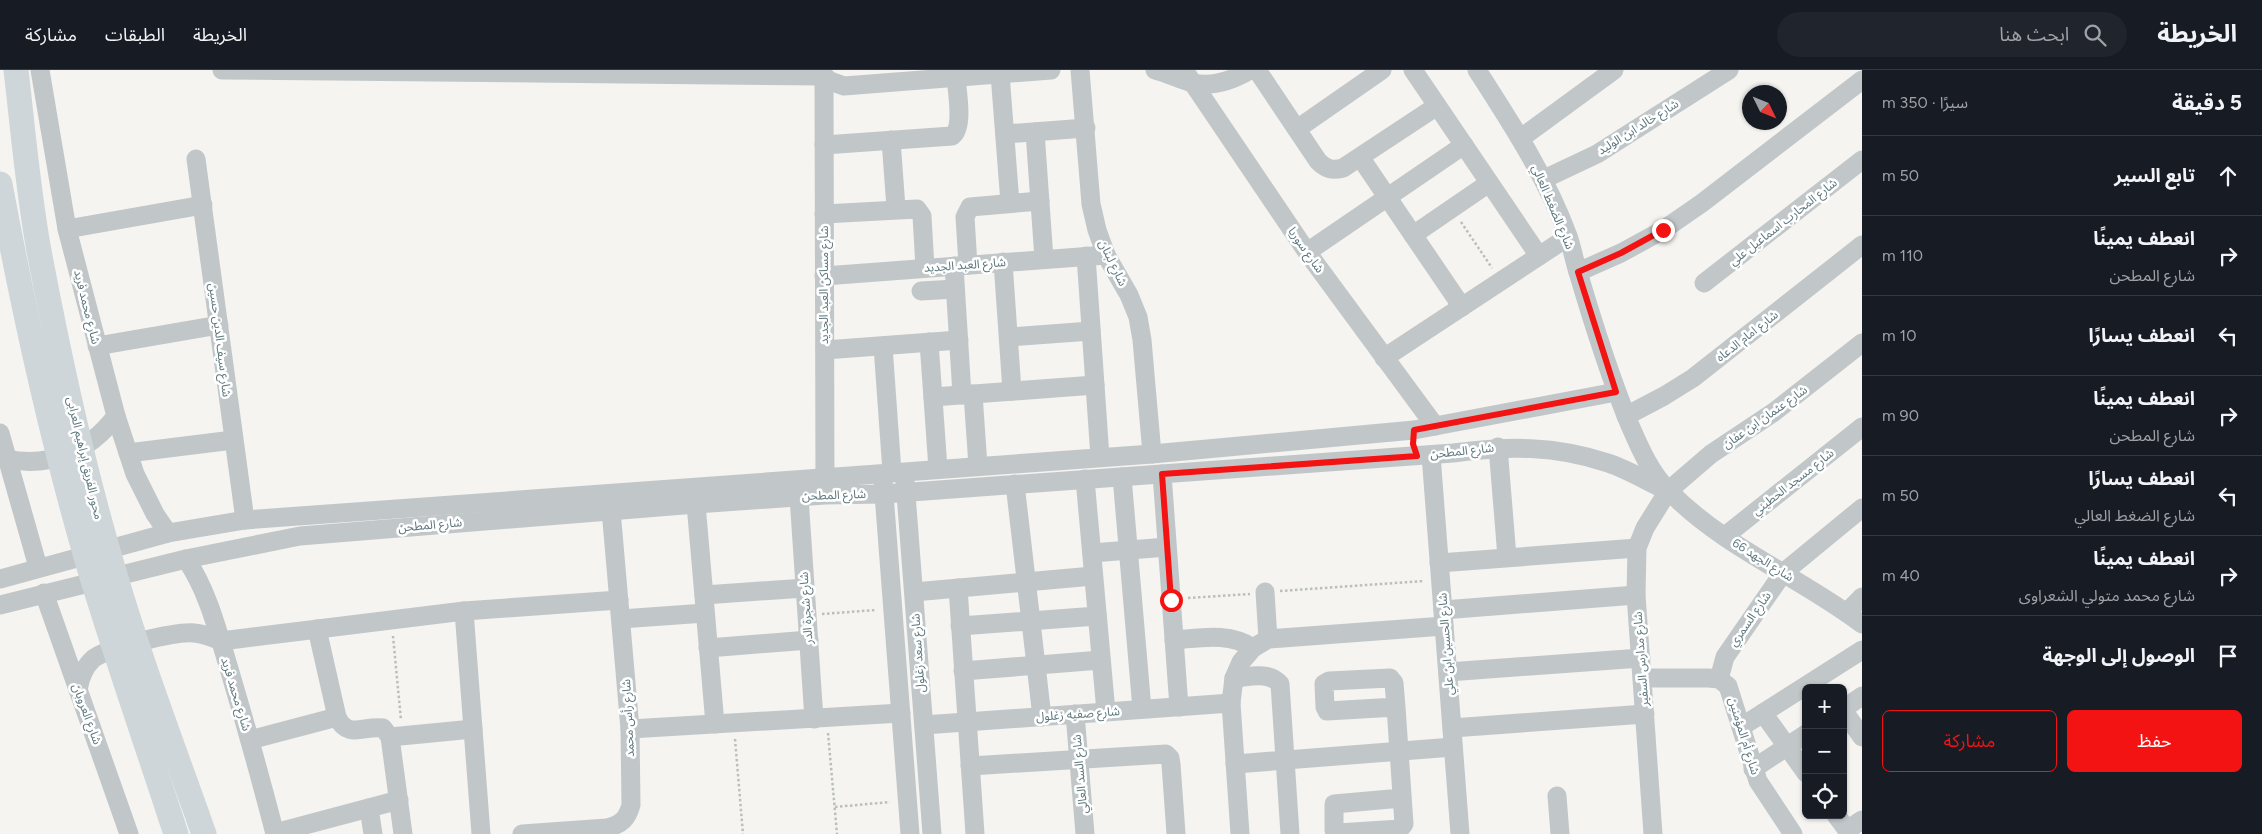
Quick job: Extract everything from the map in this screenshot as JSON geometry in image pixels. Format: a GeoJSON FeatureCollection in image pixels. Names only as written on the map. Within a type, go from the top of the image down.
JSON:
{"type":"FeatureCollection","features":[{"type":"Feature","properties":{"kind":"main road","name":"محور الفريق إبراهيم العرابى"},"geometry":{"type":"LineString","coordinates":[[16,70],[28,177],[39,250],[70,396],[97,511],[124,606],[139,682],[176,834]]}},
{"type":"Feature","properties":{"kind":"main road","name":"محور الفريق إبراهيم العرابى"},"geometry":{"type":"LineString","coordinates":[[0,184],[26,320],[90,570],[204,834]]}},
{"type":"Feature","properties":{"kind":"street","name":"شارع محمد فريد"},"geometry":{"type":"LineString","coordinates":[[40,70],[67,230],[116,416],[128,453],[145,494],[168,533]]}},
{"type":"Feature","properties":{"kind":"street"},"geometry":{"type":"LineString","coordinates":[[222,70],[826,73],[836,84],[844,86],[1051,70]]}},
{"type":"Feature","properties":{"kind":"street","name":"شارع لبنان"},"geometry":{"type":"LineString","coordinates":[[1080,70],[1091,204],[1097,230],[1106,255],[1129,295],[1138,317],[1142,340],[1152,454]]}},
{"type":"Feature","properties":{"kind":"street"},"geometry":{"type":"LineString","coordinates":[[1155,70],[1215,83],[1236,78],[1250,70]]}},
{"type":"Feature","properties":{"kind":"street"},"geometry":{"type":"LineString","coordinates":[[1257,70],[1324,168],[1334,170],[1343,168],[1437,106]]}},
{"type":"Feature","properties":{"kind":"street"},"geometry":{"type":"LineString","coordinates":[[1297,129],[1382,70]]}},
{"type":"Feature","properties":{"kind":"street"},"geometry":{"type":"LineString","coordinates":[[1413,70],[1539,256]]}},
{"type":"Feature","properties":{"kind":"street","name":"شارع الضغط العالي"},"geometry":{"type":"LineString","coordinates":[[1477,70],[1521,138],[1544,179],[1568,237],[1616,392],[1651,467],[1668,490]]}},
{"type":"Feature","properties":{"kind":"street"},"geometry":{"type":"LineString","coordinates":[[1521,138],[1614,70]]}},
{"type":"Feature","properties":{"kind":"street","name":"شارع خالد ابن الوليد"},"geometry":{"type":"LineString","coordinates":[[1544,179],[1597,154],[1729,70]]}},
{"type":"Feature","properties":{"kind":"street","name":"شارع مساكن العبد الجديد"},"geometry":{"type":"LineString","coordinates":[[826,73],[824,145],[826,486]]}},
{"type":"Feature","properties":{"kind":"street"},"geometry":{"type":"LineString","coordinates":[[994,73],[1005,134],[1010,203]]}},
{"type":"Feature","properties":{"kind":"street","name":"شارع سوريا"},"geometry":{"type":"LineString","coordinates":[[1188,76],[1306,252],[1384,358],[1441,425]]}},
{"type":"Feature","properties":{"kind":"street"},"geometry":{"type":"LineString","coordinates":[[824,145],[952,136],[956,133],[959,125],[956,77]]}},
{"type":"Feature","properties":{"kind":"street"},"geometry":{"type":"LineString","coordinates":[[1578,272],[1621,253],[1663,230],[1702,203],[1862,80]]}},
{"type":"Feature","properties":{"kind":"street"},"geometry":{"type":"LineString","coordinates":[[1005,134],[1086,128]]}},
{"type":"Feature","properties":{"kind":"street"},"geometry":{"type":"LineString","coordinates":[[1035,132],[1044,259]]}},
{"type":"Feature","properties":{"kind":"street"},"geometry":{"type":"LineString","coordinates":[[891,140],[896,208]]}},
{"type":"Feature","properties":{"kind":"street"},"geometry":{"type":"LineString","coordinates":[[1306,252],[1464,145]]}},
{"type":"Feature","properties":{"kind":"street"},"geometry":{"type":"LineString","coordinates":[[1360,157],[1462,307]]}},
{"type":"Feature","properties":{"kind":"street","name":"شارع سيف الدين حسين"},"geometry":{"type":"LineString","coordinates":[[196,159],[245,520]]}},
{"type":"Feature","properties":{"kind":"street","name":"شارع المحارب اسماعيل علي"},"geometry":{"type":"LineString","coordinates":[[1704,283],[1862,160]]}},
{"type":"Feature","properties":{"kind":"street"},"geometry":{"type":"LineString","coordinates":[[1413,234],[1490,183]]}},
{"type":"Feature","properties":{"kind":"street"},"geometry":{"type":"LineString","coordinates":[[978,466],[959,340],[955,289],[961,266],[966,212],[975,205],[1040,200]]}},
{"type":"Feature","properties":{"kind":"street"},"geometry":{"type":"LineString","coordinates":[[67,230],[203,205]]}},
{"type":"Feature","properties":{"kind":"street"},"geometry":{"type":"LineString","coordinates":[[824,214],[913,207],[920,212],[925,268]]}},
{"type":"Feature","properties":{"kind":"street"},"geometry":{"type":"LineString","coordinates":[[1384,358],[1568,237]]}},
{"type":"Feature","properties":{"kind":"street","name":"شارع امام الدعاه"},"geometry":{"type":"LineString","coordinates":[[1626,416],[1693,378],[1862,245]]}},
{"type":"Feature","properties":{"kind":"street","name":"شارع العبد الجديد"},"geometry":{"type":"LineString","coordinates":[[824,276],[1106,255]]}},
{"type":"Feature","properties":{"kind":"street"},"geometry":{"type":"LineString","coordinates":[[1086,256],[1100,457]]}},
{"type":"Feature","properties":{"kind":"street"},"geometry":{"type":"LineString","coordinates":[[1003,262],[1012,391]]}},
{"type":"Feature","properties":{"kind":"street"},"geometry":{"type":"LineString","coordinates":[[921,291],[955,289]]}},
{"type":"Feature","properties":{"kind":"street"},"geometry":{"type":"LineString","coordinates":[[97,346],[219,325]]}},
{"type":"Feature","properties":{"kind":"street"},"geometry":{"type":"LineString","coordinates":[[1009,337],[1091,331]]}},
{"type":"Feature","properties":{"kind":"street"},"geometry":{"type":"LineString","coordinates":[[825,350],[959,340]]}},
{"type":"Feature","properties":{"kind":"street"},"geometry":{"type":"LineString","coordinates":[[929,342],[938,469]]}},
{"type":"Feature","properties":{"kind":"street","name":"شارع عثمان ابن عفان"},"geometry":{"type":"LineString","coordinates":[[1668,490],[1711,454],[1774,412],[1862,343]]}},
{"type":"Feature","properties":{"kind":"street"},"geometry":{"type":"LineString","coordinates":[[883,346],[893,472]]}},
{"type":"Feature","properties":{"kind":"street"},"geometry":{"type":"LineString","coordinates":[[932,397],[1095,385]]}},
{"type":"Feature","properties":{"kind":"street","name":"شارع المطحن"},"geometry":{"type":"LineString","coordinates":[[0,579],[38,567],[168,533],[245,520],[826,486],[893,472],[1152,454],[1414,430],[1616,392]]}},
{"type":"Feature","properties":{"kind":"street"},"geometry":{"type":"LineString","coordinates":[[6,459],[31,462],[56,459],[68,455],[94,440],[116,416]]}},
{"type":"Feature","properties":{"kind":"street"},"geometry":{"type":"LineString","coordinates":[[1441,425],[1454,439],[1453,453]]}},
{"type":"Feature","properties":{"kind":"street","name":"شارع مسجد الحطيني"},"geometry":{"type":"LineString","coordinates":[[1725,536],[1862,427]]}},
{"type":"Feature","properties":{"kind":"street","name":"شارع الحسين ابن علي"},"geometry":{"type":"LineString","coordinates":[[1414,430],[1413,444],[1424,455],[1440,571],[1460,834]]}},
{"type":"Feature","properties":{"kind":"street"},"geometry":{"type":"LineString","coordinates":[[0,433],[38,567]]}},
{"type":"Feature","properties":{"kind":"street"},"geometry":{"type":"LineString","coordinates":[[128,453],[233,440]]}},
{"type":"Feature","properties":{"kind":"street"},"geometry":{"type":"LineString","coordinates":[[1498,448],[1507,557]]}},
{"type":"Feature","properties":{"kind":"street","name":"شارع المطحن"},"geometry":{"type":"LineString","coordinates":[[0,605],[186,558],[300,536],[611,510],[799,497],[826,486],[884,494],[1453,453],[1498,448],[1546,449],[1574,454],[1610,464],[1668,490]]}},
{"type":"Feature","properties":{"kind":"street","name":"شارع سعد زغلول"},"geometry":{"type":"LineString","coordinates":[[893,472],[906,492],[932,834]]}},
{"type":"Feature","properties":{"kind":"street","name":"شارع سعد زغلول"},"geometry":{"type":"LineString","coordinates":[[893,472],[884,494],[910,834]]}},
{"type":"Feature","properties":{"kind":"street"},"geometry":{"type":"LineString","coordinates":[[1162,474],[1178,707]]}},
{"type":"Feature","properties":{"kind":"street"},"geometry":{"type":"LineString","coordinates":[[1122,477],[1142,709]]}},
{"type":"Feature","properties":{"kind":"street"},"geometry":{"type":"LineString","coordinates":[[1085,479],[1106,712]]}},
{"type":"Feature","properties":{"kind":"street"},"geometry":{"type":"LineString","coordinates":[[1015,484],[1042,716]]}},
{"type":"Feature","properties":{"kind":"street","name":"شارع الجهد 66"},"geometry":{"type":"LineString","coordinates":[[1668,490],[1695,515],[1725,536],[1847,612],[1862,624]]}},
{"type":"Feature","properties":{"kind":"street","name":"شارع مدارس السفير"},"geometry":{"type":"LineString","coordinates":[[1653,834],[1636,595],[1637,548],[1655,508],[1668,490]]}},
{"type":"Feature","properties":{"kind":"street","name":"شارع شجرة الدر"},"geometry":{"type":"LineString","coordinates":[[799,497],[809,640],[821,718]]}},
{"type":"Feature","properties":{"kind":"street"},"geometry":{"type":"LineString","coordinates":[[696,504],[715,724]]}},
{"type":"Feature","properties":{"kind":"street","name":"شارع السمري"},"geometry":{"type":"LineString","coordinates":[[1719,679],[1725,657],[1783,573],[1862,508]]}},
{"type":"Feature","properties":{"kind":"street","name":"شارع رأس محمد"},"geometry":{"type":"LineString","coordinates":[[522,834],[607,828],[619,825],[628,816],[631,804],[630,729],[611,510]]}},
{"type":"Feature","properties":{"kind":"street"},"geometry":{"type":"LineString","coordinates":[[1092,553],[1167,547]]}},
{"type":"Feature","properties":{"kind":"street"},"geometry":{"type":"LineString","coordinates":[[1440,571],[1507,557],[1637,548]]}},
{"type":"Feature","properties":{"kind":"street","name":"شارع محمد فريد"},"geometry":{"type":"LineString","coordinates":[[186,558],[202,585],[250,740],[275,834]]}},
{"type":"Feature","properties":{"kind":"street"},"geometry":{"type":"LineString","coordinates":[[914,592],[1094,576]]}},
{"type":"Feature","properties":{"kind":"street"},"geometry":{"type":"LineString","coordinates":[[78,690],[80,680],[88,664],[94,657],[109,649],[185,633],[203,634],[220,641],[464,611],[620,610],[704,604],[805,588]]}},
{"type":"Feature","properties":{"kind":"street"},"geometry":{"type":"LineString","coordinates":[[958,588],[975,834]]}},
{"type":"Feature","properties":{"kind":"street"},"geometry":{"type":"LineString","coordinates":[[1240,834],[1231,703],[1234,678],[1241,662],[1260,644],[1265,592]]}},
{"type":"Feature","properties":{"kind":"street","name":"شارع العروبان"},"geometry":{"type":"LineString","coordinates":[[44,593],[129,834]]}},
{"type":"Feature","properties":{"kind":"street"},"geometry":{"type":"LineString","coordinates":[[1174,640],[1222,637],[1260,644],[1444,618],[1636,595]]}},
{"type":"Feature","properties":{"kind":"street"},"geometry":{"type":"LineString","coordinates":[[1847,612],[1862,598]]}},
{"type":"Feature","properties":{"kind":"street"},"geometry":{"type":"LineString","coordinates":[[464,611],[481,834]]}},
{"type":"Feature","properties":{"kind":"street"},"geometry":{"type":"LineString","coordinates":[[960,626],[1097,616]]}},
{"type":"Feature","properties":{"kind":"street"},"geometry":{"type":"LineString","coordinates":[[317,629],[337,717],[341,724],[348,729],[383,728],[396,736],[473,729]]}},
{"type":"Feature","properties":{"kind":"street"},"geometry":{"type":"LineString","coordinates":[[708,648],[809,640]]}},
{"type":"Feature","properties":{"kind":"street"},"geometry":{"type":"LineString","coordinates":[[1741,727],[1862,650]]}},
{"type":"Feature","properties":{"kind":"street"},"geometry":{"type":"LineString","coordinates":[[1448,672],[1641,658]]}},
{"type":"Feature","properties":{"kind":"street"},"geometry":{"type":"LineString","coordinates":[[963,671],[1101,660]]}},
{"type":"Feature","properties":{"kind":"street"},"geometry":{"type":"LineString","coordinates":[[1234,678],[1269,676],[1276,678],[1280,684],[1290,834]]}},
{"type":"Feature","properties":{"kind":"street"},"geometry":{"type":"LineString","coordinates":[[1642,678],[1719,679]]}},
{"type":"Feature","properties":{"kind":"street","name":"شارع أم المؤمنين"},"geometry":{"type":"LineString","coordinates":[[1719,679],[1728,686],[1753,769],[1763,792],[1793,834]]}},
{"type":"Feature","properties":{"kind":"street"},"geometry":{"type":"LineString","coordinates":[[1847,706],[1862,696]]}},
{"type":"Feature","properties":{"kind":"street","name":"شارع صفيه زغلول"},"geometry":{"type":"LineString","coordinates":[[924,725],[1231,703]]}},
{"type":"Feature","properties":{"kind":"street"},"geometry":{"type":"LineString","coordinates":[[1396,707],[1402,798]]}},
{"type":"Feature","properties":{"kind":"street"},"geometry":{"type":"LineString","coordinates":[[630,729],[901,713]]}},
{"type":"Feature","properties":{"kind":"street"},"geometry":{"type":"LineString","coordinates":[[1763,713],[1802,767]]}},
{"type":"Feature","properties":{"kind":"street","name":"شارع السد العالي"},"geometry":{"type":"LineString","coordinates":[[1075,714],[1086,834]]}},
{"type":"Feature","properties":{"kind":"street"},"geometry":{"type":"LineString","coordinates":[[1452,728],[1645,714]]}},
{"type":"Feature","properties":{"kind":"street"},"geometry":{"type":"LineString","coordinates":[[1847,715],[1862,737]]}},
{"type":"Feature","properties":{"kind":"street"},"geometry":{"type":"LineString","coordinates":[[250,740],[337,717]]}},
{"type":"Feature","properties":{"kind":"street"},"geometry":{"type":"LineString","coordinates":[[396,736],[399,800],[403,834]]}},
{"type":"Feature","properties":{"kind":"street"},"geometry":{"type":"LineString","coordinates":[[1753,769],[1802,737]]}},
{"type":"Feature","properties":{"kind":"street"},"geometry":{"type":"LineString","coordinates":[[1236,764],[1454,747]]}},
{"type":"Feature","properties":{"kind":"street"},"geometry":{"type":"LineString","coordinates":[[970,766],[1166,754],[1170,758],[1171,764],[1176,834]]}},
{"type":"Feature","properties":{"kind":"street"},"geometry":{"type":"LineString","coordinates":[[1557,796],[1560,834]]}},
{"type":"Feature","properties":{"kind":"street"},"geometry":{"type":"LineString","coordinates":[[275,834],[399,800]]}},
{"type":"Feature","properties":{"kind":"street"},"geometry":{"type":"LineString","coordinates":[[369,808],[373,834]]}},
{"type":"Feature","properties":{"kind":"path"},"geometry":{"type":"LineString","coordinates":[[1452,209],[1501,281]]}},
{"type":"Feature","properties":{"kind":"path"},"geometry":{"type":"LineString","coordinates":[[1171,600],[1265,592],[1440,571]]}},
{"type":"Feature","properties":{"kind":"path"},"geometry":{"type":"LineString","coordinates":[[807,616],[893,609]]}},
{"type":"Feature","properties":{"kind":"path"},"geometry":{"type":"LineString","coordinates":[[391,620],[396,736]]}},
{"type":"Feature","properties":{"kind":"path"},"geometry":{"type":"LineString","coordinates":[[821,718],[835,807],[837,834]]}},
{"type":"Feature","properties":{"kind":"path"},"geometry":{"type":"LineString","coordinates":[[734,723],[743,834]]}},
{"type":"Feature","properties":{"kind":"path"},"geometry":{"type":"LineString","coordinates":[[835,807],[908,800]]}},
{"type":"Feature","properties":{"kind":"route"},"geometry":{"type":"LineString","coordinates":[[1171,600],[1162,474],[1417,456],[1413,444],[1414,430],[1616,392],[1578,272],[1621,253],[1663,230]]}}]}
